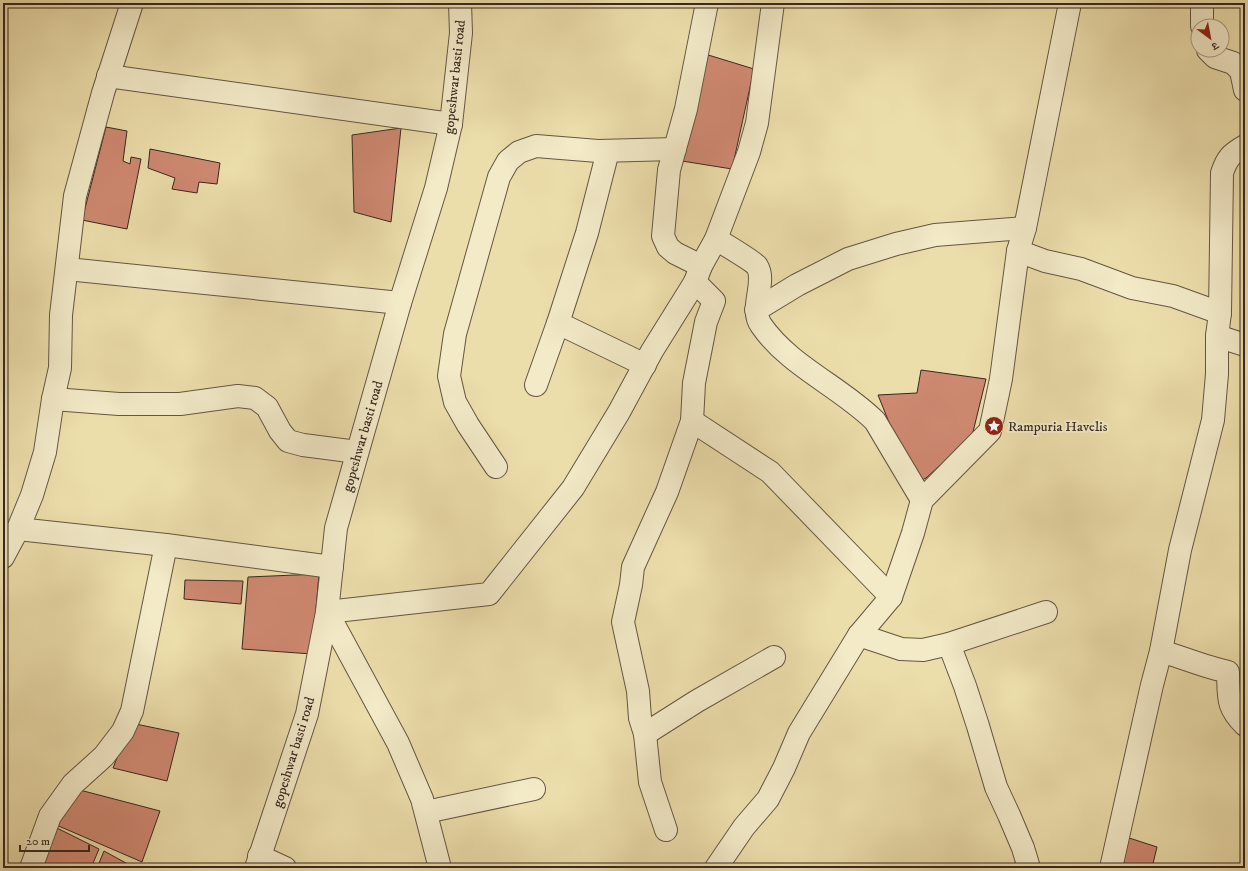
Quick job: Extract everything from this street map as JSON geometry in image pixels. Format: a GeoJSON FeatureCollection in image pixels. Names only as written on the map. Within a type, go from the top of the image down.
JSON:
{"type":"FeatureCollection","features":[{"type":"Feature","properties":{"kind":"street"},"geometry":{"type":"LineString","coordinates":[[3,557],[18,529],[32,495],[45,452],[53,399],[60,368],[61,315],[75,196],[108,76],[132,3]]}},
{"type":"Feature","properties":{"kind":"street","name":"gopeshwar basti road"},"geometry":{"type":"LineString","coordinates":[[257,862],[306,714],[327,612],[336,528],[400,303],[436,188],[451,124],[461,33],[460,3]]}},
{"type":"Feature","properties":{"kind":"street"},"geometry":{"type":"LineString","coordinates":[[666,830],[650,782],[645,734],[640,718],[638,691],[623,622],[631,585],[633,567],[667,492],[692,421],[694,383],[706,322],[714,301],[698,274],[668,247],[663,236],[669,170],[686,109],[706,3]]}},
{"type":"Feature","properties":{"kind":"street"},"geometry":{"type":"LineString","coordinates":[[440,868],[422,799],[398,742],[327,612],[489,594],[573,488],[620,412],[645,365],[698,274],[716,239],[749,152],[756,123],[773,3]]}},
{"type":"Feature","properties":{"kind":"street"},"geometry":{"type":"LineString","coordinates":[[716,868],[744,827],[768,798],[784,768],[799,733],[859,634],[891,597],[913,533],[922,500],[990,431],[1001,379],[1018,251],[1025,228],[1070,3]]}},
{"type":"Feature","properties":{"kind":"street"},"geometry":{"type":"LineString","coordinates":[[1202,3],[1202,18]]}},
{"type":"Feature","properties":{"kind":"street"},"geometry":{"type":"LineString","coordinates":[[1218,58],[1233,64],[1241,71],[1245,90]]}},
{"type":"Feature","properties":{"kind":"street"},"geometry":{"type":"LineString","coordinates":[[108,76],[451,124]]}},
{"type":"Feature","properties":{"kind":"street"},"geometry":{"type":"LineString","coordinates":[[496,467],[468,425],[455,402],[449,376],[455,334],[499,177],[508,161],[519,152],[536,146],[598,152],[675,149]]}},
{"type":"Feature","properties":{"kind":"street"},"geometry":{"type":"LineString","coordinates":[[1111,868],[1150,693],[1161,652],[1180,550],[1213,420],[1217,336],[1220,313],[1222,173],[1226,161],[1245,146]]}},
{"type":"Feature","properties":{"kind":"street"},"geometry":{"type":"LineString","coordinates":[[536,385],[558,323],[586,233],[608,151]]}},
{"type":"Feature","properties":{"kind":"street"},"geometry":{"type":"LineString","coordinates":[[756,310],[797,285],[848,259],[896,244],[934,235],[1025,228]]}},
{"type":"Feature","properties":{"kind":"street"},"geometry":{"type":"LineString","coordinates":[[716,239],[756,265],[760,273],[756,310],[760,324],[777,344],[817,376],[865,410],[875,421],[922,500]]}},
{"type":"Feature","properties":{"kind":"street"},"geometry":{"type":"LineString","coordinates":[[1018,251],[1045,261],[1082,269],[1132,288],[1180,298],[1220,313]]}},
{"type":"Feature","properties":{"kind":"street"},"geometry":{"type":"LineString","coordinates":[[67,270],[400,303]]}},
{"type":"Feature","properties":{"kind":"street"},"geometry":{"type":"LineString","coordinates":[[558,323],[645,365]]}},
{"type":"Feature","properties":{"kind":"street"},"geometry":{"type":"LineString","coordinates":[[1217,336],[1245,345]]}},
{"type":"Feature","properties":{"kind":"street"},"geometry":{"type":"LineString","coordinates":[[53,399],[127,404],[180,404],[238,396],[255,398],[267,407],[280,431],[288,442],[303,446],[357,452]]}},
{"type":"Feature","properties":{"kind":"street"},"geometry":{"type":"LineString","coordinates":[[692,421],[770,472],[891,597]]}},
{"type":"Feature","properties":{"kind":"street"},"geometry":{"type":"LineString","coordinates":[[18,529],[166,545],[332,567]]}},
{"type":"Feature","properties":{"kind":"street"},"geometry":{"type":"LineString","coordinates":[[31,868],[50,816],[73,784],[104,756],[123,732],[132,711],[166,545]]}},
{"type":"Feature","properties":{"kind":"street"},"geometry":{"type":"LineString","coordinates":[[859,634],[901,649],[923,650],[949,644],[1046,612]]}},
{"type":"Feature","properties":{"kind":"street"},"geometry":{"type":"LineString","coordinates":[[949,644],[965,686],[996,788],[1010,815],[1029,868]]}},
{"type":"Feature","properties":{"kind":"street"},"geometry":{"type":"LineString","coordinates":[[1161,652],[1184,658],[1209,668],[1228,672],[1231,707],[1245,724]]}},
{"type":"Feature","properties":{"kind":"street"},"geometry":{"type":"LineString","coordinates":[[645,734],[697,701],[774,657]]}},
{"type":"Feature","properties":{"kind":"street"},"geometry":{"type":"LineString","coordinates":[[426,812],[534,789]]}},
{"type":"Feature","properties":{"kind":"street"},"geometry":{"type":"LineString","coordinates":[[257,862],[285,868]]}},
{"type":"Feature","properties":{"kind":"building"},"geometry":{"type":"Polygon","coordinates":[[[705,54],[754,69],[732,169],[682,161],[705,54]]]}},
{"type":"Feature","properties":{"kind":"building"},"geometry":{"type":"Polygon","coordinates":[[[106,127],[127,131],[123,161],[130,164],[131,157],[141,159],[127,229],[82,220],[106,127]]]}},
{"type":"Feature","properties":{"kind":"building"},"geometry":{"type":"Polygon","coordinates":[[[401,128],[391,222],[354,212],[352,135],[401,128]]]}},
{"type":"Feature","properties":{"kind":"building"},"geometry":{"type":"Polygon","coordinates":[[[150,149],[220,163],[217,184],[199,182],[197,193],[172,189],[175,178],[148,168],[150,149]]]}},
{"type":"Feature","properties":{"kind":"building"},"geometry":{"type":"Polygon","coordinates":[[[921,370],[986,379],[972,436],[926,478],[918,482],[911,477],[878,395],[917,393],[921,370]]]}},
{"type":"Feature","properties":{"kind":"building"},"geometry":{"type":"Polygon","coordinates":[[[319,574],[312,654],[242,649],[248,577],[319,574]]]}},
{"type":"Feature","properties":{"kind":"building"},"geometry":{"type":"Polygon","coordinates":[[[185,580],[243,581],[241,604],[184,599],[185,580]]]}},
{"type":"Feature","properties":{"kind":"building"},"geometry":{"type":"Polygon","coordinates":[[[131,723],[179,733],[167,781],[113,768],[131,723]]]}},
{"type":"Feature","properties":{"kind":"building"},"geometry":{"type":"Polygon","coordinates":[[[76,789],[160,811],[142,862],[54,824],[76,789]]]}},
{"type":"Feature","properties":{"kind":"building"},"geometry":{"type":"Polygon","coordinates":[[[55,827],[99,849],[91,868],[41,868],[55,827]]]}},
{"type":"Feature","properties":{"kind":"building"},"geometry":{"type":"Polygon","coordinates":[[[1120,835],[1157,847],[1152,868],[1112,868],[1120,835]]]}},
{"type":"Feature","properties":{"kind":"building"},"geometry":{"type":"Polygon","coordinates":[[[104,851],[135,868],[97,868],[104,851]]]}},
{"type":"Feature","properties":{"kind":"place","name":"Rampuria Havelis"},"geometry":{"type":"Point","coordinates":[994,426]}}]}
